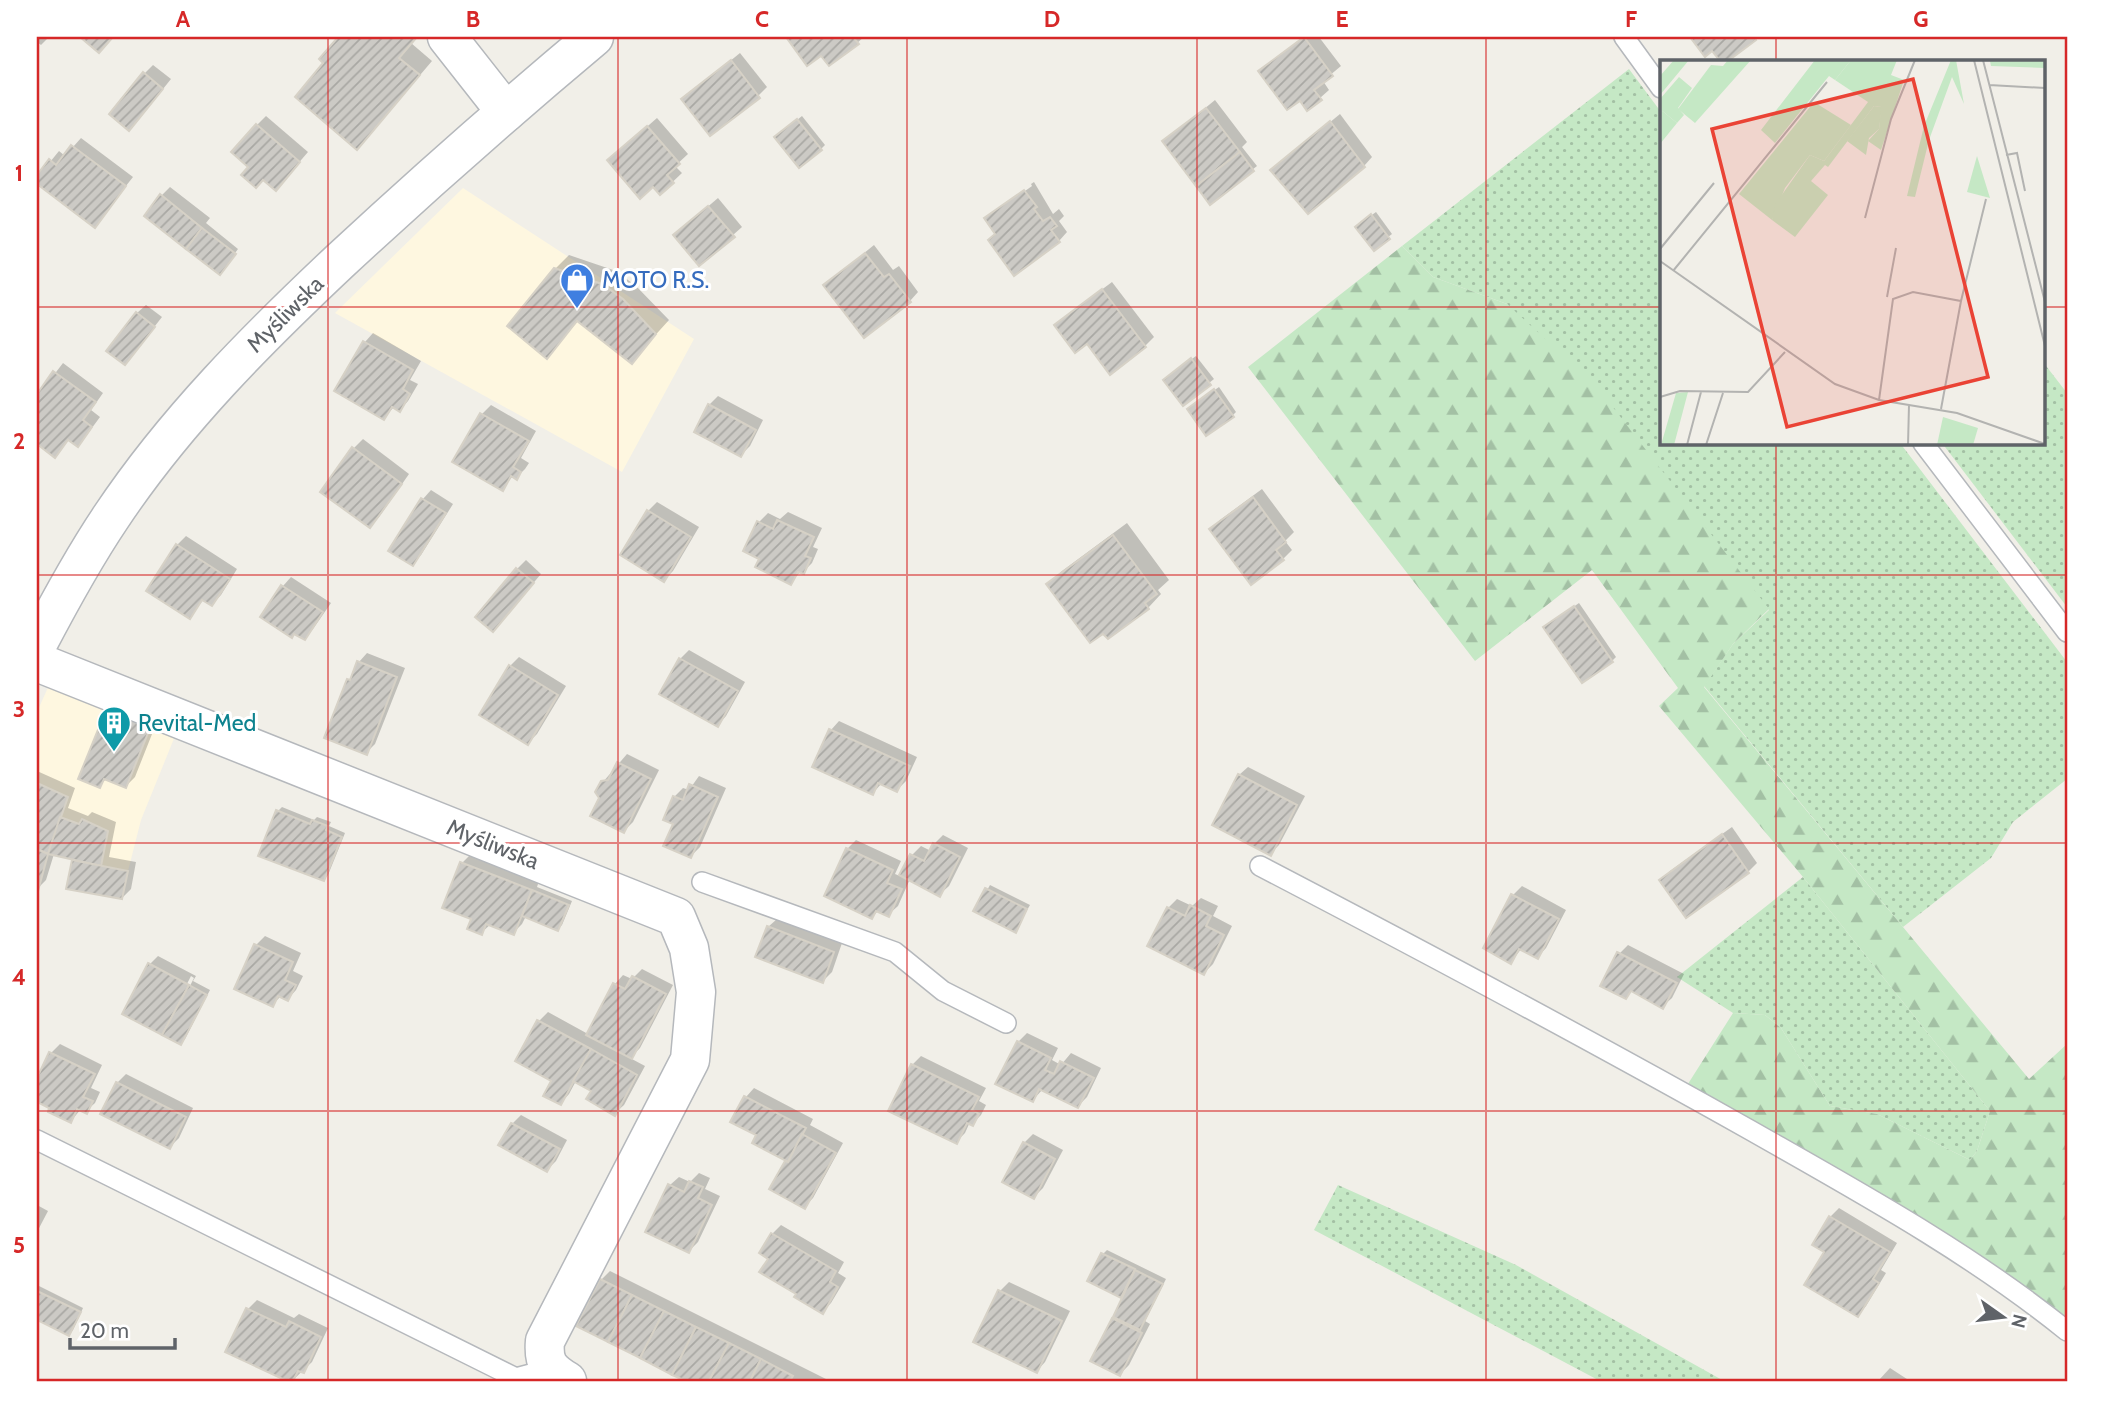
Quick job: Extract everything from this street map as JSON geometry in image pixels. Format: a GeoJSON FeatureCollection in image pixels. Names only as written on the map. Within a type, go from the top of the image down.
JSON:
{"type":"FeatureCollection","features":[{"type":"Feature","properties":{"kind":"street"},"geometry":{"type":"LineString","coordinates":[[447,37],[506,111]]}},
{"type":"Feature","properties":{"kind":"street","name":"Myśliwska"},"geometry":{"type":"LineString","coordinates":[[37,645],[111,516],[205,395],[298,301],[506,111],[594,37]]}},
{"type":"Feature","properties":{"kind":"street","name":"Myśliwska"},"geometry":{"type":"LineString","coordinates":[[37,663],[676,917],[690,948],[696,992],[690,1060],[545,1341],[544,1355],[558,1375]]}},
{"type":"Feature","properties":{"kind":"lane"},"geometry":{"type":"LineString","coordinates":[[1624,37],[1660,87]]}},
{"type":"Feature","properties":{"kind":"lane"},"geometry":{"type":"LineString","coordinates":[[1924,444],[2067,632]]}},
{"type":"Feature","properties":{"kind":"lane"},"geometry":{"type":"LineString","coordinates":[[1260,866],[1454,967],[1864,1195],[1965,1257],[2067,1331]]}},
{"type":"Feature","properties":{"kind":"lane"},"geometry":{"type":"LineString","coordinates":[[702,882],[895,952],[943,991],[1006,1023]]}},
{"type":"Feature","properties":{"kind":"lane"},"geometry":{"type":"LineString","coordinates":[[37,1140],[516,1378],[558,1375]]}},
{"type":"Feature","properties":{"kind":"shaded area"},"geometry":{"type":"Polygon","coordinates":[[[463,188],[694,339],[622,472],[335,313],[463,188]]]}},
{"type":"Feature","properties":{"kind":"shaded area"},"geometry":{"type":"Polygon","coordinates":[[[63,654],[188,704],[141,820],[128,871],[72,860],[37,849],[37,712],[63,654]]]}},
{"type":"Feature","properties":{"kind":"green space"},"geometry":{"type":"Polygon","coordinates":[[[1629,69],[1660,111],[1660,444],[1901,444],[2067,662],[2067,779],[2013,822],[1991,858],[1903,927],[1704,686],[1733,644],[1769,610],[1507,304],[1433,277],[1402,246],[1629,69]]]}},
{"type":"Feature","properties":{"kind":"green space"},"geometry":{"type":"Polygon","coordinates":[[[1402,246],[1433,277],[1507,304],[1595,384],[1769,609],[1733,644],[1704,687],[2029,1079],[2067,1044],[2067,1322],[1686,1087],[1733,1013],[1765,1015],[1781,1028],[1830,1106],[1877,1114],[1970,1160],[1977,1151],[1990,1111],[1803,877],[1659,706],[1678,688],[1592,570],[1475,661],[1248,367],[1402,246]]]}},
{"type":"Feature","properties":{"kind":"green space"},"geometry":{"type":"Polygon","coordinates":[[[2044,363],[2067,393],[2067,607],[1943,444],[2044,444],[2044,363]]]}},
{"type":"Feature","properties":{"kind":"green space"},"geometry":{"type":"Polygon","coordinates":[[[1803,877],[1990,1111],[1977,1151],[1970,1160],[1877,1114],[1830,1106],[1781,1028],[1765,1015],[1733,1013],[1677,977],[1803,877]]]}},
{"type":"Feature","properties":{"kind":"green space"},"geometry":{"type":"Polygon","coordinates":[[[1338,1185],[1516,1265],[1724,1381],[1600,1381],[1314,1230],[1338,1185]]]}},
{"type":"Feature","properties":{"kind":"building"},"geometry":{"type":"Polygon","coordinates":[[[80,37],[113,37],[99,53],[80,37]]]}},
{"type":"Feature","properties":{"kind":"building"},"geometry":{"type":"Polygon","coordinates":[[[338,37],[417,37],[399,58],[420,75],[357,150],[295,97],[323,63],[319,59],[338,37]]]}},
{"type":"Feature","properties":{"kind":"building"},"geometry":{"type":"Polygon","coordinates":[[[786,37],[853,37],[859,44],[829,66],[821,56],[807,66],[786,37]]]}},
{"type":"Feature","properties":{"kind":"building"},"geometry":{"type":"Polygon","coordinates":[[[1304,37],[1333,76],[1314,90],[1322,100],[1307,111],[1300,101],[1287,110],[1258,71],[1304,37]]]}},
{"type":"Feature","properties":{"kind":"building"},"geometry":{"type":"Polygon","coordinates":[[[1690,37],[1754,37],[1756,40],[1729,60],[1719,60],[1712,51],[1705,57],[1690,37]]]}},
{"type":"Feature","properties":{"kind":"building"},"geometry":{"type":"Polygon","coordinates":[[[731,60],[760,98],[710,136],[681,99],[731,60]]]}},
{"type":"Feature","properties":{"kind":"building"},"geometry":{"type":"Polygon","coordinates":[[[143,72],[163,89],[129,131],[109,114],[143,72]]]}},
{"type":"Feature","properties":{"kind":"building"},"geometry":{"type":"Polygon","coordinates":[[[1206,108],[1240,152],[1196,186],[1162,141],[1206,108]]]}},
{"type":"Feature","properties":{"kind":"building"},"geometry":{"type":"Polygon","coordinates":[[[797,119],[822,150],[799,168],[774,137],[797,119]]]}},
{"type":"Feature","properties":{"kind":"building"},"geometry":{"type":"Polygon","coordinates":[[[1330,121],[1365,167],[1308,214],[1270,170],[1330,121]]]}},
{"type":"Feature","properties":{"kind":"building"},"geometry":{"type":"Polygon","coordinates":[[[256,124],[300,162],[276,191],[263,180],[256,188],[241,175],[248,167],[231,152],[256,124]]]}},
{"type":"Feature","properties":{"kind":"building"},"geometry":{"type":"Polygon","coordinates":[[[647,126],[680,164],[667,175],[674,183],[660,195],[653,187],[640,199],[607,160],[647,126]]]}},
{"type":"Feature","properties":{"kind":"building"},"geometry":{"type":"Polygon","coordinates":[[[71,145],[126,186],[95,228],[37,184],[37,175],[49,159],[56,165],[71,145]]]}},
{"type":"Feature","properties":{"kind":"building"},"geometry":{"type":"Polygon","coordinates":[[[1240,152],[1254,171],[1210,205],[1196,186],[1240,152]]]}},
{"type":"Feature","properties":{"kind":"building"},"geometry":{"type":"Polygon","coordinates":[[[1024,190],[1037,207],[1034,209],[1043,221],[1050,217],[1057,226],[1051,230],[1060,242],[1014,276],[988,240],[995,234],[984,218],[1024,190]]]}},
{"type":"Feature","properties":{"kind":"building"},"geometry":{"type":"Polygon","coordinates":[[[160,194],[202,228],[186,249],[144,216],[160,194]]]}},
{"type":"Feature","properties":{"kind":"building"},"geometry":{"type":"Polygon","coordinates":[[[708,206],[735,237],[699,266],[673,235],[708,206]]]}},
{"type":"Feature","properties":{"kind":"building"},"geometry":{"type":"Polygon","coordinates":[[[1371,214],[1390,239],[1374,251],[1355,227],[1371,214]]]}},
{"type":"Feature","properties":{"kind":"building"},"geometry":{"type":"Polygon","coordinates":[[[202,228],[236,254],[220,275],[186,249],[202,228]]]}},
{"type":"Feature","properties":{"kind":"building"},"geometry":{"type":"Polygon","coordinates":[[[865,253],[884,277],[889,274],[911,302],[864,338],[823,285],[865,253]]]}},
{"type":"Feature","properties":{"kind":"building","name":"MOTO R.S."},"geometry":{"type":"Polygon","coordinates":[[[554,268],[602,284],[623,299],[656,334],[632,364],[577,321],[547,359],[507,326],[554,268]]]}},
{"type":"Feature","properties":{"kind":"building"},"geometry":{"type":"Polygon","coordinates":[[[1102,289],[1146,347],[1110,375],[1087,344],[1075,353],[1054,325],[1102,289]]]}},
{"type":"Feature","properties":{"kind":"building"},"geometry":{"type":"Polygon","coordinates":[[[136,312],[155,327],[125,365],[106,351],[136,312]]]}},
{"type":"Feature","properties":{"kind":"building"},"geometry":{"type":"Polygon","coordinates":[[[363,341],[413,370],[403,389],[410,394],[400,412],[392,407],[384,420],[334,391],[363,341]]]}},
{"type":"Feature","properties":{"kind":"building"},"geometry":{"type":"Polygon","coordinates":[[[1191,358],[1211,385],[1183,406],[1163,380],[1191,358]]]}},
{"type":"Feature","properties":{"kind":"building"},"geometry":{"type":"Polygon","coordinates":[[[53,371],[96,402],[83,420],[92,427],[78,447],[68,440],[55,458],[37,444],[37,394],[53,371]]]}},
{"type":"Feature","properties":{"kind":"building"},"geometry":{"type":"Polygon","coordinates":[[[1214,389],[1234,417],[1206,436],[1187,409],[1214,389]]]}},
{"type":"Feature","properties":{"kind":"building"},"geometry":{"type":"Polygon","coordinates":[[[708,404],[756,430],[741,457],[694,432],[708,404]]]}},
{"type":"Feature","properties":{"kind":"building"},"geometry":{"type":"Polygon","coordinates":[[[480,413],[529,441],[513,467],[521,472],[517,480],[511,476],[503,491],[452,462],[480,413]]]}},
{"type":"Feature","properties":{"kind":"building"},"geometry":{"type":"Polygon","coordinates":[[[352,447],[402,484],[370,528],[320,492],[352,447]]]}},
{"type":"Feature","properties":{"kind":"building"},"geometry":{"type":"Polygon","coordinates":[[[1253,497],[1286,542],[1276,550],[1284,560],[1251,585],[1209,529],[1253,497]]]}},
{"type":"Feature","properties":{"kind":"building"},"geometry":{"type":"Polygon","coordinates":[[[421,498],[446,513],[413,566],[388,551],[421,498]]]}},
{"type":"Feature","properties":{"kind":"building"},"geometry":{"type":"Polygon","coordinates":[[[647,510],[691,537],[664,582],[620,555],[647,510]]]}},
{"type":"Feature","properties":{"kind":"building"},"geometry":{"type":"Polygon","coordinates":[[[777,520],[814,537],[805,556],[811,558],[804,574],[798,572],[791,585],[755,567],[759,559],[743,551],[757,521],[773,529],[777,520]]]}},
{"type":"Feature","properties":{"kind":"building"},"geometry":{"type":"Polygon","coordinates":[[[1113,535],[1157,594],[1145,603],[1149,609],[1108,639],[1103,634],[1090,643],[1046,584],[1113,535]]]}},
{"type":"Feature","properties":{"kind":"building"},"geometry":{"type":"Polygon","coordinates":[[[176,544],[230,579],[212,606],[202,600],[190,619],[146,591],[176,544]]]}},
{"type":"Feature","properties":{"kind":"building"},"geometry":{"type":"Polygon","coordinates":[[[516,568],[534,583],[493,632],[475,617],[516,568]]]}},
{"type":"Feature","properties":{"kind":"building"},"geometry":{"type":"Polygon","coordinates":[[[281,585],[323,612],[305,640],[294,634],[292,638],[260,617],[281,585]]]}},
{"type":"Feature","properties":{"kind":"building"},"geometry":{"type":"Polygon","coordinates":[[[1574,606],[1613,662],[1582,683],[1543,627],[1574,606]]]}},
{"type":"Feature","properties":{"kind":"building"},"geometry":{"type":"Polygon","coordinates":[[[679,658],[738,691],[718,727],[659,694],[679,658]]]}},
{"type":"Feature","properties":{"kind":"building"},"geometry":{"type":"Polygon","coordinates":[[[357,661],[397,677],[367,755],[324,738],[347,679],[350,680],[357,661]]]}},
{"type":"Feature","properties":{"kind":"building"},"geometry":{"type":"Polygon","coordinates":[[[509,665],[558,695],[528,745],[479,715],[509,665]]]}},
{"type":"Feature","properties":{"kind":"building","name":"Revital-Med"},"geometry":{"type":"Polygon","coordinates":[[[106,710],[150,728],[126,788],[104,779],[100,788],[78,779],[106,710]]]}},
{"type":"Feature","properties":{"kind":"building"},"geometry":{"type":"Polygon","coordinates":[[[829,729],[910,766],[897,792],[878,783],[873,795],[812,767],[829,729]]]}},
{"type":"Feature","properties":{"kind":"building"},"geometry":{"type":"Polygon","coordinates":[[[617,762],[651,779],[624,833],[590,816],[599,798],[595,792],[601,781],[608,780],[617,762]]]}},
{"type":"Feature","properties":{"kind":"building"},"geometry":{"type":"Polygon","coordinates":[[[1238,774],[1297,805],[1271,856],[1212,825],[1238,774]]]}},
{"type":"Feature","properties":{"kind":"building"},"geometry":{"type":"Polygon","coordinates":[[[37,783],[68,797],[48,854],[37,849],[37,783]]]}},
{"type":"Feature","properties":{"kind":"building"},"geometry":{"type":"Polygon","coordinates":[[[689,784],[718,797],[691,858],[663,846],[673,824],[663,820],[673,796],[683,800],[689,784]]]}},
{"type":"Feature","properties":{"kind":"building"},"geometry":{"type":"Polygon","coordinates":[[[276,810],[310,824],[312,820],[328,826],[326,830],[342,837],[324,881],[258,856],[276,810]]]}},
{"type":"Feature","properties":{"kind":"building"},"geometry":{"type":"Polygon","coordinates":[[[60,817],[79,824],[82,819],[108,831],[101,866],[48,854],[60,817]]]}},
{"type":"Feature","properties":{"kind":"building"},"geometry":{"type":"Polygon","coordinates":[[[1722,834],[1749,873],[1686,918],[1659,880],[1722,834]]]}},
{"type":"Feature","properties":{"kind":"building"},"geometry":{"type":"Polygon","coordinates":[[[933,843],[960,857],[940,897],[899,875],[910,854],[924,861],[933,843]]]}},
{"type":"Feature","properties":{"kind":"building"},"geometry":{"type":"Polygon","coordinates":[[[846,848],[893,870],[887,883],[902,889],[889,917],[876,911],[872,919],[824,896],[846,848]]]}},
{"type":"Feature","properties":{"kind":"building"},"geometry":{"type":"Polygon","coordinates":[[[37,849],[48,854],[38,891],[37,891],[37,849]]]}},
{"type":"Feature","properties":{"kind":"building"},"geometry":{"type":"Polygon","coordinates":[[[72,860],[128,871],[122,899],[66,889],[72,860]]]}},
{"type":"Feature","properties":{"kind":"building"},"geometry":{"type":"Polygon","coordinates":[[[460,862],[532,890],[514,935],[486,924],[482,935],[467,929],[471,919],[442,908],[460,862]]]}},
{"type":"Feature","properties":{"kind":"building"},"geometry":{"type":"Polygon","coordinates":[[[985,888],[1027,909],[1016,933],[973,911],[985,888]]]}},
{"type":"Feature","properties":{"kind":"building"},"geometry":{"type":"Polygon","coordinates":[[[532,890],[569,905],[558,931],[522,916],[532,890]]]}},
{"type":"Feature","properties":{"kind":"building"},"geometry":{"type":"Polygon","coordinates":[[[1511,894],[1559,919],[1538,959],[1519,949],[1511,964],[1483,948],[1511,894]]]}},
{"type":"Feature","properties":{"kind":"building"},"geometry":{"type":"Polygon","coordinates":[[[1190,905],[1211,916],[1206,926],[1224,935],[1204,975],[1147,946],[1167,907],[1185,916],[1190,905]]]}},
{"type":"Feature","properties":{"kind":"building"},"geometry":{"type":"Polygon","coordinates":[[[767,926],[834,952],[823,983],[755,957],[767,926]]]}},
{"type":"Feature","properties":{"kind":"building"},"geometry":{"type":"Polygon","coordinates":[[[254,944],[293,962],[285,980],[296,985],[288,1001],[278,996],[273,1007],[234,989],[254,944]]]}},
{"type":"Feature","properties":{"kind":"building"},"geometry":{"type":"Polygon","coordinates":[[[1617,952],[1677,983],[1663,1009],[1631,991],[1626,999],[1600,986],[1617,952]]]}},
{"type":"Feature","properties":{"kind":"building"},"geometry":{"type":"Polygon","coordinates":[[[148,963],[189,985],[162,1035],[122,1014],[148,963]]]}},
{"type":"Feature","properties":{"kind":"building"},"geometry":{"type":"Polygon","coordinates":[[[632,976],[666,994],[632,1059],[586,1035],[613,983],[625,989],[632,976]]]}},
{"type":"Feature","properties":{"kind":"building"},"geometry":{"type":"Polygon","coordinates":[[[189,985],[207,995],[181,1045],[162,1035],[189,985]]]}},
{"type":"Feature","properties":{"kind":"building"},"geometry":{"type":"Polygon","coordinates":[[[537,1020],[591,1049],[561,1105],[543,1096],[551,1081],[515,1061],[537,1020]]]}},
{"type":"Feature","properties":{"kind":"building"},"geometry":{"type":"Polygon","coordinates":[[[1017,1041],[1051,1058],[1045,1070],[1054,1074],[1060,1061],[1094,1078],[1078,1108],[1039,1089],[1033,1102],[995,1084],[1017,1041]]]}},
{"type":"Feature","properties":{"kind":"building"},"geometry":{"type":"Polygon","coordinates":[[[591,1049],[637,1075],[615,1116],[586,1099],[591,1091],[573,1081],[591,1049]]]}},
{"type":"Feature","properties":{"kind":"building"},"geometry":{"type":"Polygon","coordinates":[[[49,1052],[95,1074],[83,1097],[93,1101],[87,1114],[77,1109],[71,1123],[48,1112],[49,1108],[37,1102],[37,1078],[49,1052]]]}},
{"type":"Feature","properties":{"kind":"building"},"geometry":{"type":"Polygon","coordinates":[[[911,1064],[979,1097],[972,1110],[979,1114],[973,1126],[967,1123],[957,1144],[888,1111],[911,1064]]]}},
{"type":"Feature","properties":{"kind":"building"},"geometry":{"type":"Polygon","coordinates":[[[116,1082],[186,1117],[170,1149],[100,1114],[116,1082]]]}},
{"type":"Feature","properties":{"kind":"building"},"geometry":{"type":"Polygon","coordinates":[[[744,1096],[806,1128],[788,1162],[752,1143],[756,1135],[730,1122],[744,1096]]]}},
{"type":"Feature","properties":{"kind":"building"},"geometry":{"type":"Polygon","coordinates":[[[511,1123],[560,1149],[547,1172],[498,1145],[511,1123]]]}},
{"type":"Feature","properties":{"kind":"building"},"geometry":{"type":"Polygon","coordinates":[[[802,1134],[836,1153],[805,1209],[769,1189],[785,1161],[788,1162],[802,1134]]]}},
{"type":"Feature","properties":{"kind":"building"},"geometry":{"type":"Polygon","coordinates":[[[1023,1142],[1055,1159],[1034,1199],[1002,1182],[1023,1142]]]}},
{"type":"Feature","properties":{"kind":"building"},"geometry":{"type":"Polygon","coordinates":[[[689,1181],[703,1187],[698,1198],[712,1205],[689,1253],[645,1232],[668,1184],[684,1192],[689,1181]]]}},
{"type":"Feature","properties":{"kind":"building"},"geometry":{"type":"Polygon","coordinates":[[[1829,1216],[1890,1252],[1873,1279],[1879,1283],[1858,1317],[1804,1285],[1824,1252],[1812,1245],[1829,1216]]]}},
{"type":"Feature","properties":{"kind":"building"},"geometry":{"type":"Polygon","coordinates":[[[771,1233],[836,1271],[830,1282],[838,1287],[823,1314],[759,1272],[768,1259],[759,1253],[771,1233]]]}},
{"type":"Feature","properties":{"kind":"building"},"geometry":{"type":"Polygon","coordinates":[[[1101,1253],[1135,1269],[1121,1298],[1087,1281],[1101,1253]]]}},
{"type":"Feature","properties":{"kind":"building"},"geometry":{"type":"Polygon","coordinates":[[[1135,1270],[1163,1284],[1140,1330],[1113,1317],[1135,1270]]]}},
{"type":"Feature","properties":{"kind":"building"},"geometry":{"type":"Polygon","coordinates":[[[600,1279],[632,1295],[608,1342],[576,1326],[600,1279]]]}},
{"type":"Feature","properties":{"kind":"building"},"geometry":{"type":"Polygon","coordinates":[[[998,1290],[1062,1321],[1037,1373],[973,1342],[998,1290]]]}},
{"type":"Feature","properties":{"kind":"building"},"geometry":{"type":"Polygon","coordinates":[[[37,1291],[81,1312],[69,1336],[37,1320],[37,1291]]]}},
{"type":"Feature","properties":{"kind":"building"},"geometry":{"type":"Polygon","coordinates":[[[632,1295],[664,1311],[640,1358],[608,1342],[632,1295]]]}},
{"type":"Feature","properties":{"kind":"building"},"geometry":{"type":"Polygon","coordinates":[[[246,1308],[286,1327],[289,1321],[321,1337],[304,1373],[298,1371],[293,1381],[287,1381],[225,1352],[246,1308]]]}},
{"type":"Feature","properties":{"kind":"building"},"geometry":{"type":"Polygon","coordinates":[[[664,1311],[696,1327],[672,1375],[640,1358],[664,1311]]]}},
{"type":"Feature","properties":{"kind":"building"},"geometry":{"type":"Polygon","coordinates":[[[1112,1318],[1142,1333],[1120,1376],[1090,1361],[1112,1318]]]}},
{"type":"Feature","properties":{"kind":"building"},"geometry":{"type":"Polygon","coordinates":[[[696,1327],[729,1343],[709,1381],[686,1381],[672,1375],[696,1327]]]}},
{"type":"Feature","properties":{"kind":"building"},"geometry":{"type":"Polygon","coordinates":[[[729,1343],[761,1359],[750,1381],[709,1381],[729,1343]]]}},
{"type":"Feature","properties":{"kind":"building"},"geometry":{"type":"Polygon","coordinates":[[[761,1359],[793,1376],[790,1381],[750,1381],[761,1359]]]}},
{"type":"Feature","properties":{"kind":"place","name":"MOTO R.S."},"geometry":{"type":"Point","coordinates":[577,310]}},
{"type":"Feature","properties":{"kind":"place","name":"Revital-Med"},"geometry":{"type":"Point","coordinates":[114,753]}}]}
